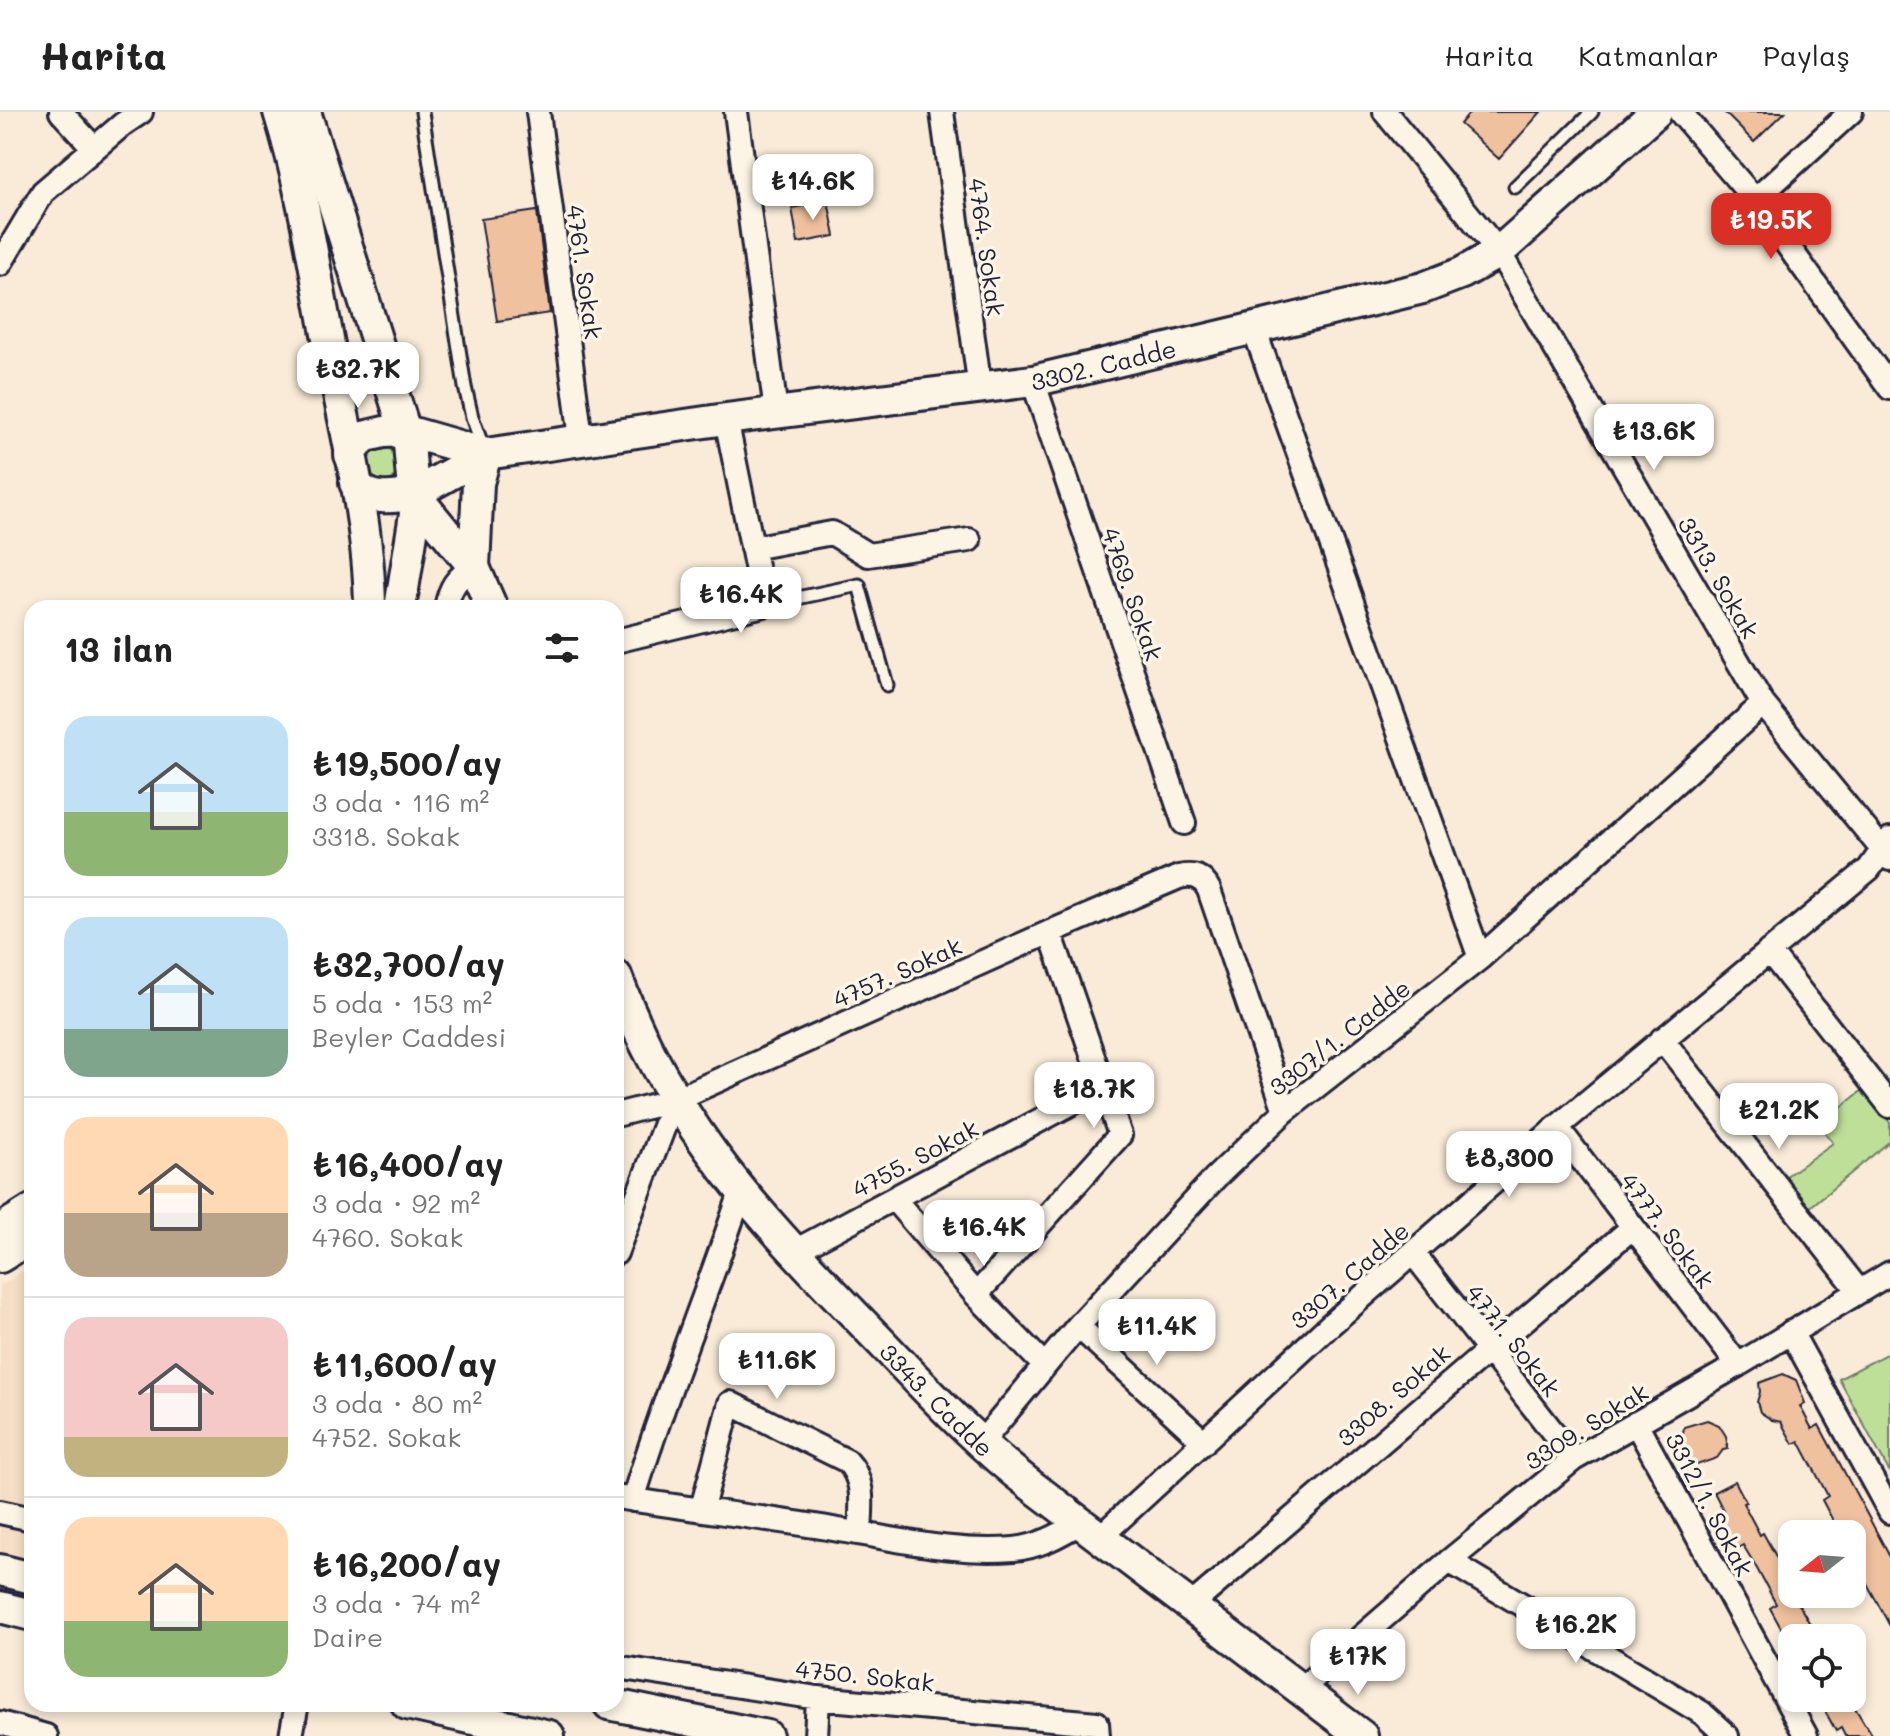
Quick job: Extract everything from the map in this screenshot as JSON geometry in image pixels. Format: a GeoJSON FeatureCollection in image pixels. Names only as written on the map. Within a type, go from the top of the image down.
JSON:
{"type":"FeatureCollection","features":[{"type":"Feature","properties":{"kind":"street"},"geometry":{"type":"LineString","coordinates":[[61,112],[94,148]]}},
{"type":"Feature","properties":{"kind":"street"},"geometry":{"type":"LineString","coordinates":[[0,264],[43,192],[141,112]]}},
{"type":"Feature","properties":{"kind":"street"},"geometry":{"type":"LineString","coordinates":[[279,112],[300,194],[352,469],[368,565],[370,600]]}},
{"type":"Feature","properties":{"kind":"street"},"geometry":{"type":"LineString","coordinates":[[305,112],[406,431],[414,494],[413,536],[401,600]]}},
{"type":"Feature","properties":{"kind":"street","name":"4761. Sokak"},"geometry":{"type":"LineString","coordinates":[[538,112],[581,438]]}},
{"type":"Feature","properties":{"kind":"street"},"geometry":{"type":"LineString","coordinates":[[736,112],[776,412]]}},
{"type":"Feature","properties":{"kind":"street","name":"4764. Sokak"},"geometry":{"type":"LineString","coordinates":[[942,112],[980,389]]}},
{"type":"Feature","properties":{"kind":"street","name":"3313. Sokak"},"geometry":{"type":"LineString","coordinates":[[1385,112],[1499,252],[1763,704],[1888,849]]}},
{"type":"Feature","properties":{"kind":"street","name":"3302. Cadde"},"geometry":{"type":"LineString","coordinates":[[414,494],[486,454],[581,438],[1033,381],[1423,288],[1462,273],[1499,252],[1656,112]]}},
{"type":"Feature","properties":{"kind":"street"},"geometry":{"type":"LineString","coordinates":[[1680,112],[1755,200],[1890,388]]}},
{"type":"Feature","properties":{"kind":"street"},"geometry":{"type":"LineString","coordinates":[[1755,200],[1851,112]]}},
{"type":"Feature","properties":{"kind":"street"},"geometry":{"type":"LineString","coordinates":[[1254,329],[1480,958]]}},
{"type":"Feature","properties":{"kind":"street","name":"4769. Sokak"},"geometry":{"type":"LineString","coordinates":[[1033,381],[1184,823]]}},
{"type":"Feature","properties":{"kind":"street"},"geometry":{"type":"LineString","coordinates":[[624,639],[764,605],[726,419]]}},
{"type":"Feature","properties":{"kind":"street"},"geometry":{"type":"LineString","coordinates":[[406,431],[363,437],[352,469],[366,494],[385,497],[414,494]]}},
{"type":"Feature","properties":{"kind":"street","name":"3302. Cadde"},"geometry":{"type":"LineString","coordinates":[[406,431],[486,454]]}},
{"type":"Feature","properties":{"kind":"street"},"geometry":{"type":"LineString","coordinates":[[474,567],[478,483],[486,454]]}},
{"type":"Feature","properties":{"kind":"street"},"geometry":{"type":"LineString","coordinates":[[414,494],[474,567],[488,600]]}},
{"type":"Feature","properties":{"kind":"street"},"geometry":{"type":"LineString","coordinates":[[752,548],[832,533],[868,555],[969,540]]}},
{"type":"Feature","properties":{"kind":"street"},"geometry":{"type":"LineString","coordinates":[[448,600],[452,585],[474,567]]}},
{"type":"Feature","properties":{"kind":"street","name":"3307/1. Cadde"},"geometry":{"type":"LineString","coordinates":[[980,1444],[1078,1326],[1215,1178],[1285,1111],[1480,958],[1763,704]]}},
{"type":"Feature","properties":{"kind":"street","name":"3307. Cadde"},"geometry":{"type":"LineString","coordinates":[[624,1498],[860,1533],[928,1547],[971,1550],[1017,1549],[1090,1529],[1204,1442],[1557,1127],[1869,869],[1888,849]]}},
{"type":"Feature","properties":{"kind":"street","name":"4757. Sokak"},"geometry":{"type":"LineString","coordinates":[[624,1113],[674,1100],[1050,932],[1179,877],[1191,875],[1205,882],[1209,890],[1285,1111]]}},
{"type":"Feature","properties":{"kind":"street"},"geometry":{"type":"LineString","coordinates":[[976,1295],[1120,1135],[1050,932]]}},
{"type":"Feature","properties":{"kind":"street"},"geometry":{"type":"LineString","coordinates":[[1769,951],[1890,1106]]}},
{"type":"Feature","properties":{"kind":"street","name":"3343. Cadde"},"geometry":{"type":"LineString","coordinates":[[624,999],[674,1100],[741,1192],[793,1252],[980,1444],[1362,1736]]}},
{"type":"Feature","properties":{"kind":"street"},"geometry":{"type":"LineString","coordinates":[[1662,1039],[1859,1291]]}},
{"type":"Feature","properties":{"kind":"street","name":"4755. Sokak"},"geometry":{"type":"LineString","coordinates":[[793,1252],[1104,1086]]}},
{"type":"Feature","properties":{"kind":"street"},"geometry":{"type":"LineString","coordinates":[[624,1232],[674,1100]]}},
{"type":"Feature","properties":{"kind":"street","name":"4777. Sokak"},"geometry":{"type":"LineString","coordinates":[[1557,1127],[1738,1365]]}},
{"type":"Feature","properties":{"kind":"street"},"geometry":{"type":"LineString","coordinates":[[624,1498],[646,1455],[713,1278],[741,1192]]}},
{"type":"Feature","properties":{"kind":"street"},"geometry":{"type":"LineString","coordinates":[[894,1199],[976,1295],[1044,1365]]}},
{"type":"Feature","properties":{"kind":"street"},"geometry":{"type":"LineString","coordinates":[[0,1230],[24,1215]]}},
{"type":"Feature","properties":{"kind":"street","name":"3308. Sokak"},"geometry":{"type":"LineString","coordinates":[[1190,1606],[1633,1227]]}},
{"type":"Feature","properties":{"kind":"street"},"geometry":{"type":"LineString","coordinates":[[0,1257],[24,1242]]}},
{"type":"Feature","properties":{"kind":"street","name":"4771. Sokak"},"geometry":{"type":"LineString","coordinates":[[1413,1253],[1574,1459]]}},
{"type":"Feature","properties":{"kind":"street","name":"3309. Sokak"},"geometry":{"type":"LineString","coordinates":[[1310,1698],[1449,1561],[1574,1459],[1890,1273]]}},
{"type":"Feature","properties":{"kind":"street"},"geometry":{"type":"LineString","coordinates":[[1078,1326],[1204,1442]]}},
{"type":"Feature","properties":{"kind":"street"},"geometry":{"type":"LineString","coordinates":[[1791,1332],[1890,1512]]}},
{"type":"Feature","properties":{"kind":"street"},"geometry":{"type":"LineString","coordinates":[[702,1508],[730,1403],[847,1461],[859,1478],[861,1489],[860,1533]]}},
{"type":"Feature","properties":{"kind":"street","name":"3312/1. Sokak"},"geometry":{"type":"LineString","coordinates":[[1636,1423],[1806,1736]]}},
{"type":"Feature","properties":{"kind":"street"},"geometry":{"type":"LineString","coordinates":[[0,1512],[24,1517]]}},
{"type":"Feature","properties":{"kind":"street"},"geometry":{"type":"LineString","coordinates":[[1449,1561],[1702,1713],[1727,1736]]}},
{"type":"Feature","properties":{"kind":"street"},"geometry":{"type":"LineString","coordinates":[[0,1570],[24,1576]]}},
{"type":"Feature","properties":{"kind":"street"},"geometry":{"type":"LineString","coordinates":[[0,1607],[24,1613]]}},
{"type":"Feature","properties":{"kind":"street","name":"4750. Sokak"},"geometry":{"type":"LineString","coordinates":[[624,1668],[818,1698],[1097,1723],[1098,1736]]}},
{"type":"Feature","properties":{"kind":"street"},"geometry":{"type":"LineString","coordinates":[[816,1736],[818,1698]]}},
{"type":"Feature","properties":{"kind":"street","name":"3343. Cadde"},"geometry":{"type":"LineString","coordinates":[[1310,1698],[1335,1736]]}},
{"type":"Feature","properties":{"kind":"street"},"geometry":{"type":"LineString","coordinates":[[624,1707],[767,1736]]}},
{"type":"Feature","properties":{"kind":"street"},"geometry":{"type":"LineString","coordinates":[[291,1736],[296,1712]]}},
{"type":"Feature","properties":{"kind":"street"},"geometry":{"type":"LineString","coordinates":[[442,1712],[549,1736]]}},
{"type":"Feature","properties":{"kind":"street"},"geometry":{"type":"LineString","coordinates":[[0,1723],[46,1736]]}},
{"type":"Feature","properties":{"kind":"lane"},"geometry":{"type":"LineString","coordinates":[[422,112],[468,402],[486,454]]}},
{"type":"Feature","properties":{"kind":"lane"},"geometry":{"type":"LineString","coordinates":[[1515,187],[1592,112]]}},
{"type":"Feature","properties":{"kind":"lane"},"geometry":{"type":"LineString","coordinates":[[764,605],[859,585],[887,685]]}},
{"type":"Feature","properties":{"kind":"shaded area"},"geometry":{"type":"Polygon","coordinates":[[[24,1270],[24,1559],[0,1553],[0,1286],[24,1270]]]}},
{"type":"Feature","properties":{"kind":"green space"},"geometry":{"type":"Polygon","coordinates":[[[381,447],[394,452],[399,465],[394,478],[381,483],[368,478],[363,465],[368,452],[381,447]]]}},
{"type":"Feature","properties":{"kind":"green space"},"geometry":{"type":"Polygon","coordinates":[[[1864,1089],[1890,1123],[1890,1141],[1809,1208],[1785,1177],[1833,1143],[1819,1125],[1864,1089]]]}},
{"type":"Feature","properties":{"kind":"green space"},"geometry":{"type":"Polygon","coordinates":[[[1890,1352],[1890,1473],[1839,1379],[1890,1352]]]}},
{"type":"Feature","properties":{"kind":"building"},"geometry":{"type":"Polygon","coordinates":[[[1470,112],[1541,112],[1499,159],[1460,124],[1470,112]]]}},
{"type":"Feature","properties":{"kind":"building"},"geometry":{"type":"Polygon","coordinates":[[[1724,112],[1785,112],[1754,142],[1724,112]]]}},
{"type":"Feature","properties":{"kind":"building"},"geometry":{"type":"Polygon","coordinates":[[[828,201],[835,236],[798,243],[792,208],[828,201]]]}},
{"type":"Feature","properties":{"kind":"building"},"geometry":{"type":"Polygon","coordinates":[[[537,211],[550,313],[497,321],[481,219],[537,211]]]}},
{"type":"Feature","properties":{"kind":"building"},"geometry":{"type":"Polygon","coordinates":[[[1783,1374],[1796,1380],[1805,1403],[1800,1406],[1812,1429],[1819,1425],[1890,1557],[1890,1626],[1866,1582],[1866,1520],[1833,1520],[1822,1500],[1828,1496],[1799,1441],[1793,1444],[1781,1422],[1760,1412],[1757,1402],[1759,1383],[1783,1374]]]}},
{"type":"Feature","properties":{"kind":"building"},"geometry":{"type":"Polygon","coordinates":[[[1707,1420],[1719,1425],[1726,1436],[1728,1449],[1717,1458],[1697,1465],[1684,1456],[1681,1444],[1684,1427],[1707,1420]]]}},
{"type":"Feature","properties":{"kind":"building"},"geometry":{"type":"Polygon","coordinates":[[[1735,1481],[1760,1535],[1763,1533],[1778,1560],[1778,1608],[1801,1608],[1810,1624],[1779,1624],[1770,1608],[1776,1604],[1743,1545],[1736,1549],[1719,1516],[1724,1512],[1714,1492],[1735,1481]]]}},
{"type":"Feature","properties":{"kind":"building"},"geometry":{"type":"Polygon","coordinates":[[[1826,1712],[1857,1712],[1872,1736],[1845,1736],[1841,1728],[1836,1731],[1826,1712]]]}}]}
